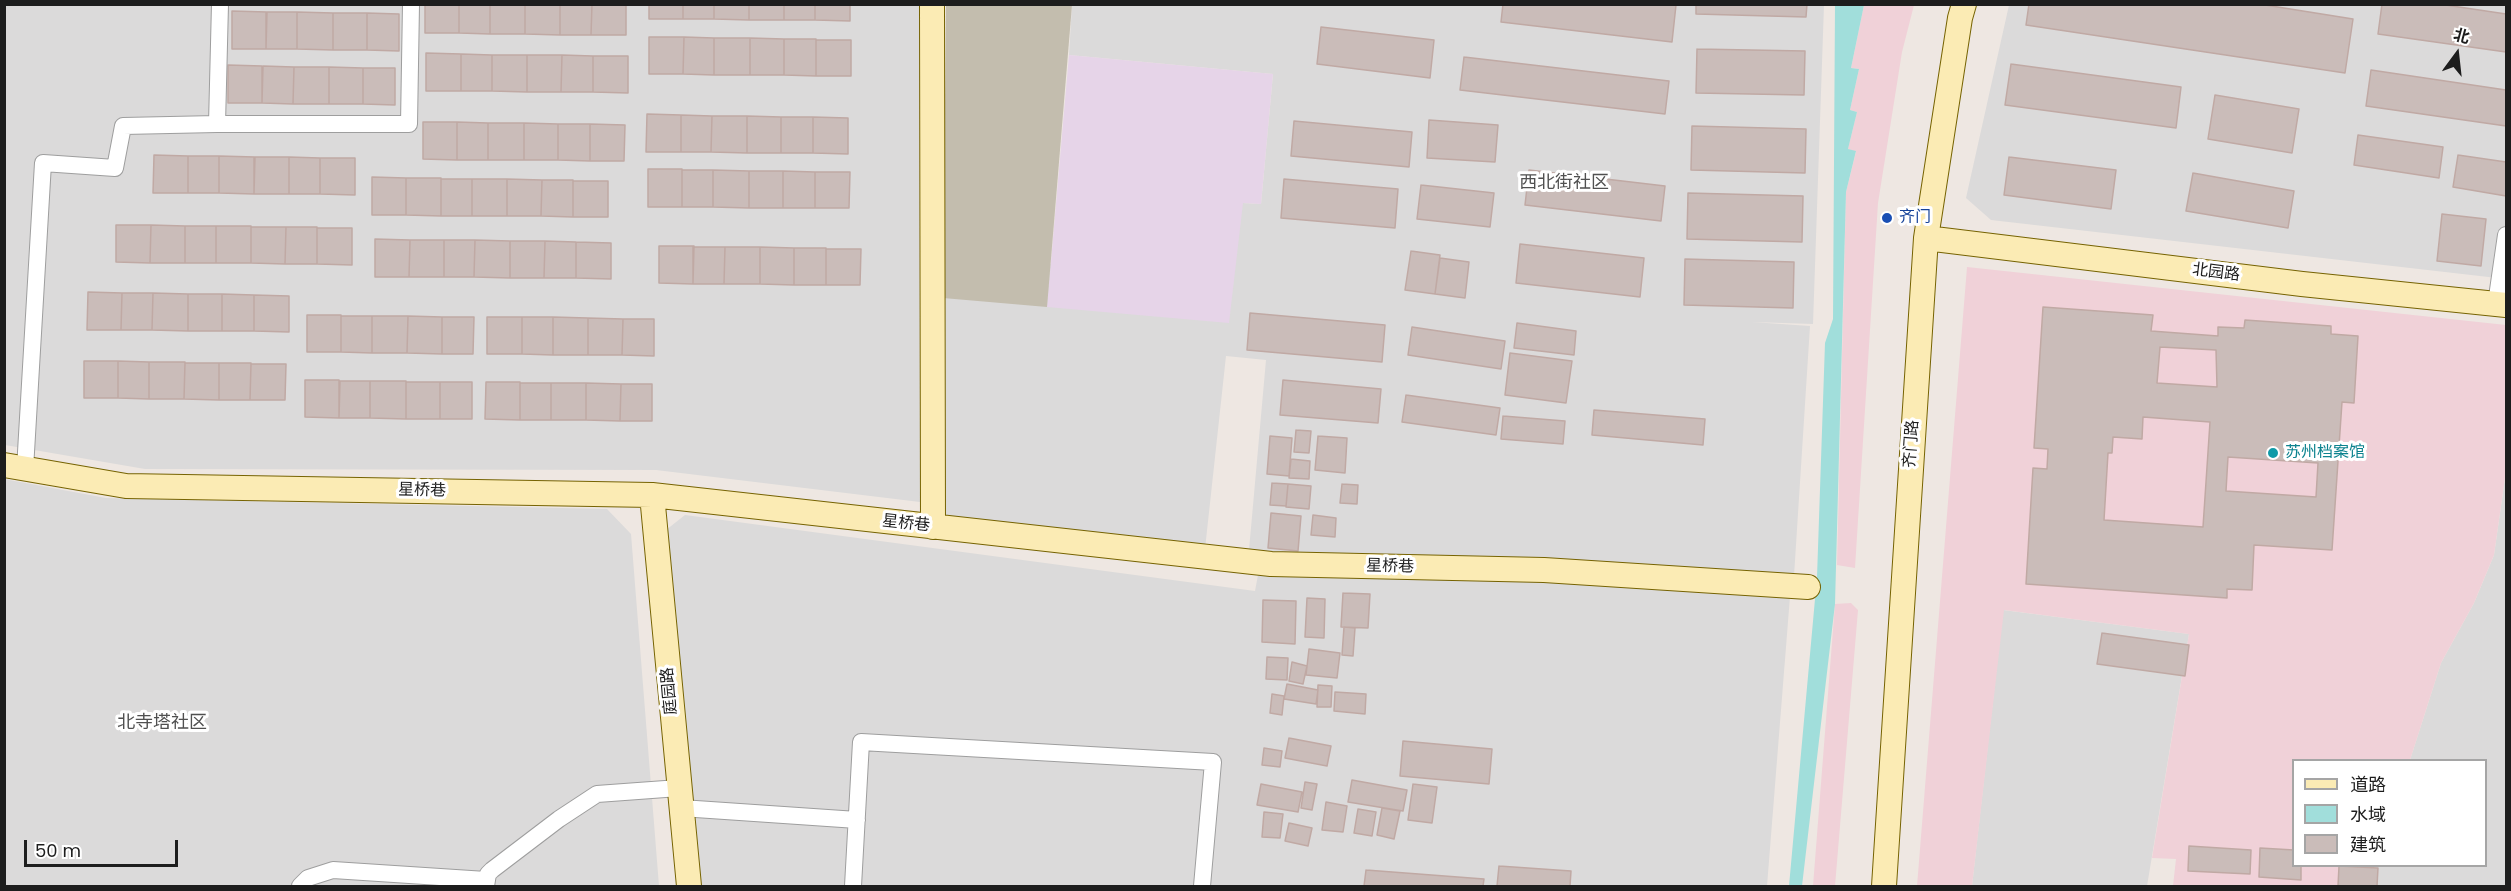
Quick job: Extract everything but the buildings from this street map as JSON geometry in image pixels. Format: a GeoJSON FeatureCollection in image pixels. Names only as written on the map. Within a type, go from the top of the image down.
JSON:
{"type":"FeatureCollection","features":[{"type":"Feature","properties":{"kind":"street"},"geometry":{"type":"LineString","coordinates":[[217,124],[219,4]]}},
{"type":"Feature","properties":{"kind":"street"},"geometry":{"type":"LineString","coordinates":[[15,467],[43,163],[115,168],[123,126],[409,124],[411,4]]}},
{"type":"Feature","properties":{"kind":"street"},"geometry":{"type":"LineString","coordinates":[[932,4],[933,527]]}},
{"type":"Feature","properties":{"kind":"street","name":"齐门路"},"geometry":{"type":"LineString","coordinates":[[1884,886],[1926,238],[1964,4]]}},
{"type":"Feature","properties":{"kind":"street"},"geometry":{"type":"LineString","coordinates":[[2501,305],[2506,235]]}},
{"type":"Feature","properties":{"kind":"street","name":"北园路"},"geometry":{"type":"LineString","coordinates":[[1926,238],[2501,305]]}},
{"type":"Feature","properties":{"kind":"street","name":"星桥巷"},"geometry":{"type":"LineString","coordinates":[[15,467],[126,486],[652,495],[1271,564],[1544,570],[1808,587]]}},
{"type":"Feature","properties":{"kind":"street","name":"庭园路"},"geometry":{"type":"LineString","coordinates":[[652,495],[689,886]]}},
{"type":"Feature","properties":{"kind":"street"},"geometry":{"type":"LineString","coordinates":[[853,886],[861,742],[1213,762],[1202,886]]}},
{"type":"Feature","properties":{"kind":"street"},"geometry":{"type":"LineString","coordinates":[[300,886],[308,878],[333,870],[486,883],[492,870],[559,819],[597,794],[680,798],[857,820]]}},
{"type":"Feature","properties":{"kind":"shaded area"},"geometry":{"type":"Polygon","coordinates":[[[4,5],[919,5],[920,502],[656,470],[145,469],[5,445],[4,5]]]}},
{"type":"Feature","properties":{"kind":"shaded area"},"geometry":{"type":"Polygon","coordinates":[[[946,5],[1072,5],[1047,307],[943,298],[946,5]]]}},
{"type":"Feature","properties":{"kind":"shaded area"},"geometry":{"type":"Polygon","coordinates":[[[1072,5],[1824,5],[1813,324],[1752,322],[1810,326],[1794,576],[1249,550],[1266,360],[1226,356],[1205,549],[939,520],[943,298],[1243,203],[1261,204],[1273,74],[1069,55],[1072,5]]]}},
{"type":"Feature","properties":{"kind":"shaded area"},"geometry":{"type":"Polygon","coordinates":[[[1864,5],[1914,5],[1902,52],[1878,203],[1855,568],[1837,565],[1846,192],[1856,152],[1848,149],[1857,112],[1850,110],[1859,69],[1851,68],[1864,5]]]}},
{"type":"Feature","properties":{"kind":"shaded area"},"geometry":{"type":"Polygon","coordinates":[[[2009,5],[2506,5],[2506,279],[1991,220],[1966,198],[2009,5]]]}},
{"type":"Feature","properties":{"kind":"shaded area"},"geometry":{"type":"Polygon","coordinates":[[[1069,55],[1273,74],[1261,204],[1243,203],[1229,323],[1047,307],[1069,55]]]}},
{"type":"Feature","properties":{"kind":"shaded area"},"geometry":{"type":"Polygon","coordinates":[[[1967,267],[2506,325],[2506,471],[2494,555],[2474,603],[2441,663],[2410,759],[2292,759],[2292,867],[2370,867],[2369,886],[2173,886],[2176,859],[2152,858],[2189,634],[2004,610],[1972,886],[1917,886],[1967,267]]]}},
{"type":"Feature","properties":{"kind":"shaded area"},"geometry":{"type":"Polygon","coordinates":[[[2506,471],[2506,886],[2369,886],[2370,867],[2487,867],[2487,759],[2410,759],[2441,663],[2474,603],[2494,555],[2506,471]]]}},
{"type":"Feature","properties":{"kind":"shaded area"},"geometry":{"type":"Polygon","coordinates":[[[4,479],[106,498],[607,509],[631,534],[659,886],[5,886],[4,479]]]}},
{"type":"Feature","properties":{"kind":"shaded area"},"geometry":{"type":"Polygon","coordinates":[[[685,515],[1255,591],[1261,559],[1791,584],[1767,886],[687,886],[652,541],[685,515]]]}},
{"type":"Feature","properties":{"kind":"shaded area"},"geometry":{"type":"Polygon","coordinates":[[[1851,603],[1858,610],[1835,886],[1813,886],[1835,604],[1851,603]]]}},
{"type":"Feature","properties":{"kind":"shaded area"},"geometry":{"type":"Polygon","coordinates":[[[2003,610],[2189,634],[2147,886],[1972,886],[2003,610]]]}},
{"type":"Feature","properties":{"kind":"water"},"geometry":{"type":"Polygon","coordinates":[[[1835,5],[1864,5],[1851,68],[1859,69],[1850,110],[1857,112],[1848,149],[1856,151],[1846,192],[1835,604],[1802,886],[1789,886],[1817,577],[1825,343],[1833,319],[1835,5]]]}},
{"type":"Feature","properties":{"kind":"place","name":"齐门"},"geometry":{"type":"Point","coordinates":[1887,218]}},
{"type":"Feature","properties":{"kind":"place","name":"苏州档案馆"},"geometry":{"type":"Point","coordinates":[2273,453]}},
{"type":"Feature","properties":{"kind":"district","name":"西北街社区"},"geometry":{"type":"Point","coordinates":[1564,183]}},
{"type":"Feature","properties":{"kind":"district","name":"北寺塔社区"},"geometry":{"type":"Point","coordinates":[162,723]}}]}
